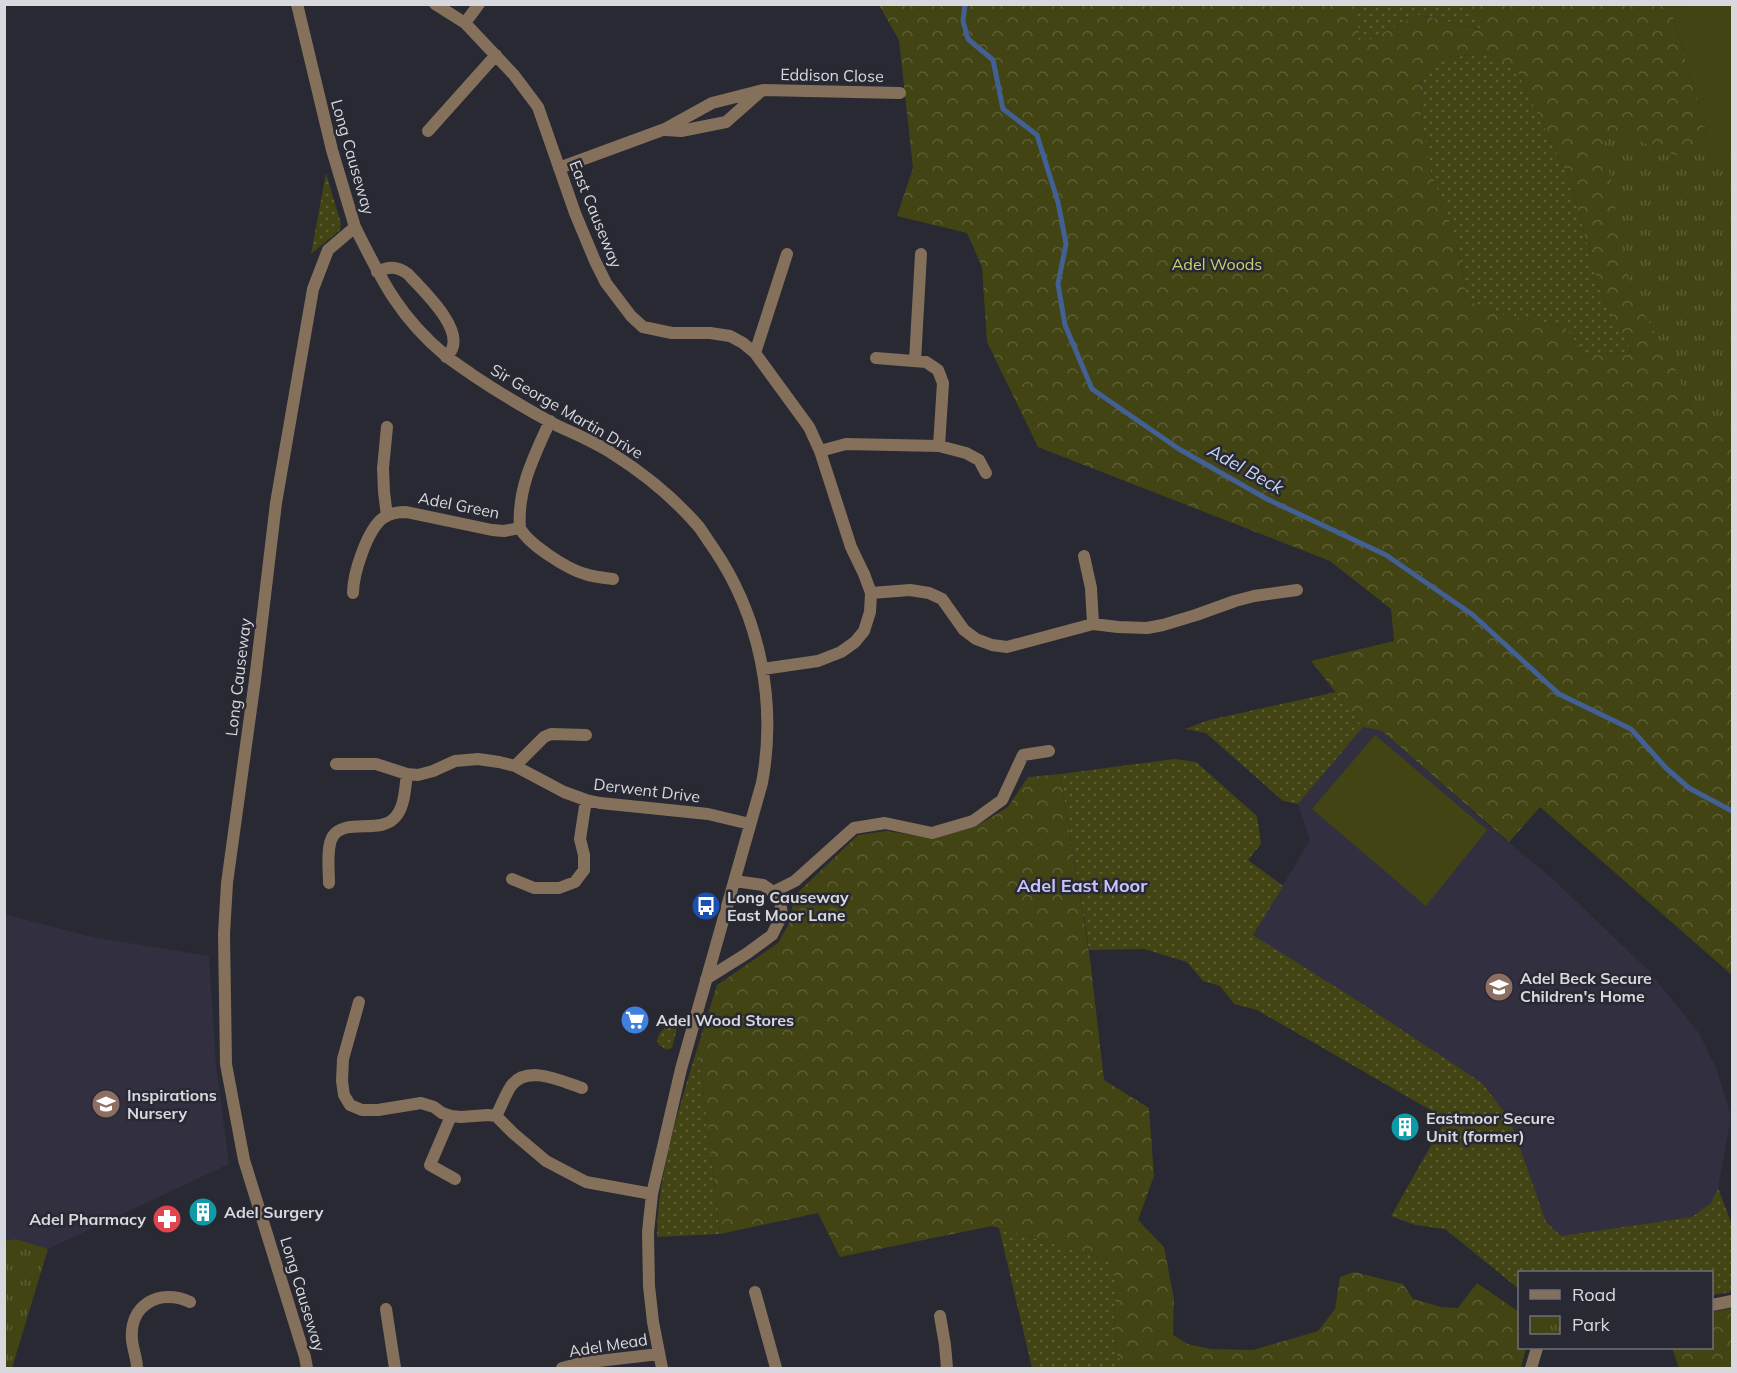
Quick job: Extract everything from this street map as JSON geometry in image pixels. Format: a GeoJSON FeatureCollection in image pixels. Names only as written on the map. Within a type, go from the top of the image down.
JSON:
{"type":"FeatureCollection","features":[{"type":"Feature","properties":{"kind":"street","name":"Long Causeway"},"geometry":{"type":"LineString","coordinates":[[297,4],[332,150],[355,227],[328,250],[313,289],[276,503],[255,680],[227,883],[224,934],[226,1064],[242,1150],[307,1368]]}},
{"type":"Feature","properties":{"kind":"street","name":"East Causeway"},"geometry":{"type":"LineString","coordinates":[[435,4],[465,23],[496,55],[538,107],[575,213],[595,261],[606,283],[631,316],[643,327],[672,333],[710,333],[730,336],[755,353],[809,427],[820,452],[851,547],[871,593]]}},
{"type":"Feature","properties":{"kind":"street"},"geometry":{"type":"LineString","coordinates":[[465,23],[479,4]]}},
{"type":"Feature","properties":{"kind":"street"},"geometry":{"type":"LineString","coordinates":[[428,131],[496,55]]}},
{"type":"Feature","properties":{"kind":"street","name":"Eddison Close"},"geometry":{"type":"LineString","coordinates":[[559,168],[665,129],[712,103],[763,90],[900,93]]}},
{"type":"Feature","properties":{"kind":"street","name":"Eddison Close"},"geometry":{"type":"LineString","coordinates":[[665,129],[681,131],[726,122],[763,90]]}},
{"type":"Feature","properties":{"kind":"street","name":"Sir George Martin Drive"},"geometry":{"type":"LineString","coordinates":[[355,227],[377,272],[402,312],[415,328],[446,357],[508,399],[610,452],[640,472],[699,527],[723,562],[743,600],[754,632],[763,669],[768,705],[766,762],[681,1069],[652,1194],[648,1232],[648,1286],[652,1322],[662,1368]]}},
{"type":"Feature","properties":{"kind":"street"},"geometry":{"type":"LineString","coordinates":[[755,353],[787,254]]}},
{"type":"Feature","properties":{"kind":"street"},"geometry":{"type":"LineString","coordinates":[[915,361],[921,254]]}},
{"type":"Feature","properties":{"kind":"street"},"geometry":{"type":"LineString","coordinates":[[377,272],[393,266],[402,269],[447,319],[454,340],[452,350],[446,357]]}},
{"type":"Feature","properties":{"kind":"street"},"geometry":{"type":"LineString","coordinates":[[876,358],[926,362],[938,370],[943,383],[939,446]]}},
{"type":"Feature","properties":{"kind":"street","name":"Adel Green"},"geometry":{"type":"LineString","coordinates":[[387,516],[406,512],[492,530],[504,531],[520,528],[519,512],[523,487],[531,462],[550,422]]}},
{"type":"Feature","properties":{"kind":"street"},"geometry":{"type":"LineString","coordinates":[[353,593],[356,570],[363,552],[373,530],[387,516],[383,468],[387,427]]}},
{"type":"Feature","properties":{"kind":"street"},"geometry":{"type":"LineString","coordinates":[[820,452],[846,444],[939,446],[966,453],[979,460],[986,473]]}},
{"type":"Feature","properties":{"kind":"street"},"geometry":{"type":"LineString","coordinates":[[520,528],[530,542],[572,569],[613,579]]}},
{"type":"Feature","properties":{"kind":"street"},"geometry":{"type":"LineString","coordinates":[[1084,556],[1091,588],[1093,624]]}},
{"type":"Feature","properties":{"kind":"street"},"geometry":{"type":"LineString","coordinates":[[763,669],[818,660],[841,652],[855,642],[864,631],[870,612],[871,593],[910,590],[929,592],[942,599],[964,630],[976,639],[992,645],[1007,647],[1093,624],[1148,628],[1254,596],[1297,590]]}},
{"type":"Feature","properties":{"kind":"street"},"geometry":{"type":"LineString","coordinates":[[515,766],[544,737],[551,734],[586,735]]}},
{"type":"Feature","properties":{"kind":"street"},"geometry":{"type":"LineString","coordinates":[[773,892],[795,881],[854,828],[885,823],[932,833],[973,821],[1002,800],[1023,755],[1049,751]]}},
{"type":"Feature","properties":{"kind":"street","name":"Derwent Drive"},"geometry":{"type":"LineString","coordinates":[[336,764],[376,764],[407,774],[418,775],[455,761],[478,759],[499,762],[515,766],[564,792],[586,800],[708,814],[750,825]]}},
{"type":"Feature","properties":{"kind":"street"},"geometry":{"type":"LineString","coordinates":[[329,883],[329,849],[332,837],[339,830],[382,825],[391,821],[401,807],[407,774]]}},
{"type":"Feature","properties":{"kind":"street"},"geometry":{"type":"LineString","coordinates":[[512,879],[534,888],[559,888],[575,882],[584,870],[584,855],[580,839],[586,800]]}},
{"type":"Feature","properties":{"kind":"street"},"geometry":{"type":"LineString","coordinates":[[706,979],[772,935],[782,915],[780,901],[773,892],[763,885],[735,880]]}},
{"type":"Feature","properties":{"kind":"street"},"geometry":{"type":"LineString","coordinates":[[359,1002],[343,1059],[344,1095],[350,1105],[362,1110],[378,1110],[421,1103],[451,1116],[488,1114],[496,1116],[546,1161],[586,1182],[652,1194]]}},
{"type":"Feature","properties":{"kind":"street"},"geometry":{"type":"LineString","coordinates":[[496,1116],[510,1087],[518,1078],[531,1075],[546,1076],[582,1088]]}},
{"type":"Feature","properties":{"kind":"street"},"geometry":{"type":"LineString","coordinates":[[451,1116],[430,1165],[455,1179]]}},
{"type":"Feature","properties":{"kind":"street"},"geometry":{"type":"LineString","coordinates":[[755,1292],[776,1368]]}},
{"type":"Feature","properties":{"kind":"street"},"geometry":{"type":"LineString","coordinates":[[137,1368],[132,1340],[137,1314],[146,1304],[158,1298],[172,1296],[190,1302]]}},
{"type":"Feature","properties":{"kind":"street"},"geometry":{"type":"LineString","coordinates":[[1713,1305],[1732,1300]]}},
{"type":"Feature","properties":{"kind":"street"},"geometry":{"type":"LineString","coordinates":[[386,1309],[395,1368]]}},
{"type":"Feature","properties":{"kind":"street"},"geometry":{"type":"LineString","coordinates":[[940,1316],[947,1368]]}},
{"type":"Feature","properties":{"kind":"street"},"geometry":{"type":"LineString","coordinates":[[1531,1368],[1536,1349]]}},
{"type":"Feature","properties":{"kind":"street","name":"Adel Mead"},"geometry":{"type":"LineString","coordinates":[[562,1368],[659,1354]]}},
{"type":"Feature","properties":{"kind":"shaded area","name":"Adel Beck Secure Children's Home"},"geometry":{"type":"Polygon","coordinates":[[[1363,727],[1382,731],[1554,880],[1648,970],[1699,1033],[1717,1070],[1731,1117],[1718,1188],[1711,1203],[1692,1217],[1561,1236],[1546,1222],[1482,1083],[1363,1004],[1252,935],[1310,839],[1298,804],[1363,727]]]}},
{"type":"Feature","properties":{"kind":"shaded area"},"geometry":{"type":"Polygon","coordinates":[[[4,914],[92,937],[209,956],[216,1065],[229,1164],[48,1249],[16,1239],[5,1241],[4,914]]]}},
{"type":"Feature","properties":{"kind":"green space","name":"Adel Woods"},"geometry":{"type":"Polygon","coordinates":[[[879,5],[1358,5],[1359,45],[1418,15],[1481,29],[1468,5],[1670,5],[1707,138],[1677,156],[1621,134],[1629,286],[1676,370],[1689,406],[1732,448],[1732,975],[1540,807],[1509,842],[1382,731],[1363,727],[1311,661],[1394,641],[1391,609],[1330,561],[1038,447],[987,342],[982,267],[967,233],[897,216],[913,168],[899,40],[879,5]],[[1487,53],[1438,59],[1423,77],[1421,116],[1431,173],[1453,231],[1467,300],[1499,314],[1564,326],[1586,356],[1632,351],[1599,288],[1570,180],[1517,71],[1487,53]]]}},
{"type":"Feature","properties":{"kind":"green space"},"geometry":{"type":"Polygon","coordinates":[[[1358,5],[1468,5],[1482,29],[1418,15],[1358,46],[1358,5]]]}},
{"type":"Feature","properties":{"kind":"green space"},"geometry":{"type":"Polygon","coordinates":[[[1670,5],[1732,5],[1732,448],[1689,406],[1676,370],[1629,286],[1604,141],[1621,134],[1677,156],[1707,138],[1670,5]]]}},
{"type":"Feature","properties":{"kind":"green space"},"geometry":{"type":"Polygon","coordinates":[[[1685,5],[1732,5],[1732,150],[1715,156],[1671,9],[1685,5]]]}},
{"type":"Feature","properties":{"kind":"green space"},"geometry":{"type":"Polygon","coordinates":[[[1487,53],[1517,71],[1570,180],[1599,288],[1632,351],[1586,356],[1564,326],[1499,314],[1467,300],[1453,231],[1431,173],[1421,116],[1423,77],[1438,59],[1487,53]]]}},
{"type":"Feature","properties":{"kind":"green space"},"geometry":{"type":"Polygon","coordinates":[[[326,173],[341,224],[340,230],[311,254],[326,173]]]}},
{"type":"Feature","properties":{"kind":"green space"},"geometry":{"type":"Polygon","coordinates":[[[1336,692],[1363,727],[1298,804],[1283,801],[1206,733],[1185,729],[1209,720],[1336,692]]]}},
{"type":"Feature","properties":{"kind":"green space"},"geometry":{"type":"Polygon","coordinates":[[[1375,735],[1487,830],[1426,906],[1312,809],[1375,735]]]}},
{"type":"Feature","properties":{"kind":"green space"},"geometry":{"type":"Polygon","coordinates":[[[1174,759],[1196,762],[1257,816],[1261,844],[1248,860],[1283,886],[1253,935],[1482,1083],[1510,1120],[1546,1222],[1561,1236],[1692,1217],[1711,1203],[1718,1188],[1732,1225],[1732,1292],[1713,1295],[1713,1271],[1518,1271],[1518,1288],[1445,1229],[1415,1225],[1391,1216],[1446,1119],[1257,1010],[1234,1004],[1220,986],[1203,981],[1187,962],[1144,949],[1089,950],[1060,774],[1174,759]]]}},
{"type":"Feature","properties":{"kind":"green space"},"geometry":{"type":"Polygon","coordinates":[[[1060,774],[1090,959],[1104,1080],[1149,1108],[1154,1176],[1138,1220],[1164,1247],[1174,1299],[1173,1335],[1188,1344],[1211,1349],[1253,1350],[1318,1331],[1335,1309],[1340,1277],[1354,1272],[1403,1284],[1413,1299],[1441,1307],[1458,1308],[1477,1283],[1518,1311],[1518,1349],[1526,1349],[1521,1368],[1125,1368],[1116,1353],[1114,1313],[1117,1283],[1108,1260],[992,1226],[840,1257],[818,1213],[720,1234],[698,1046],[717,985],[778,943],[791,920],[793,897],[858,835],[886,831],[932,838],[975,827],[1008,807],[1028,777],[1060,774]]]}},
{"type":"Feature","properties":{"kind":"green space"},"geometry":{"type":"Polygon","coordinates":[[[674,1022],[678,1024],[672,1048],[667,1050],[658,1044],[657,1040],[665,1028],[674,1022]]]}},
{"type":"Feature","properties":{"kind":"green space"},"geometry":{"type":"Polygon","coordinates":[[[698,1046],[720,1234],[657,1237],[665,1164],[698,1046]]]}},
{"type":"Feature","properties":{"kind":"green space"},"geometry":{"type":"Polygon","coordinates":[[[999,1228],[1108,1260],[1117,1283],[1114,1313],[1116,1353],[1125,1368],[1032,1368],[999,1228]]]}},
{"type":"Feature","properties":{"kind":"green space"},"geometry":{"type":"Polygon","coordinates":[[[16,1239],[48,1249],[12,1368],[5,1368],[5,1241],[16,1239]]]}},
{"type":"Feature","properties":{"kind":"green space"},"geometry":{"type":"Polygon","coordinates":[[[1732,1308],[1732,1368],[1679,1368],[1672,1349],[1713,1349],[1713,1312],[1732,1308]]]}},
{"type":"Feature","properties":{"kind":"waterway","name":"Adel Beck"},"geometry":{"type":"LineString","coordinates":[[965,4],[963,21],[968,39],[993,60],[1003,109],[1037,135],[1058,202],[1066,244],[1058,284],[1065,325],[1092,389],[1179,449],[1267,499],[1386,555],[1473,615],[1559,694],[1631,729],[1666,768],[1689,788],[1732,811]]}},
{"type":"Feature","properties":{"kind":"place","name":"Long Causeway East Moor Lane"},"geometry":{"type":"Point","coordinates":[706,906]}},
{"type":"Feature","properties":{"kind":"place","name":"Adel Beck Secure Children's Home"},"geometry":{"type":"Point","coordinates":[1499,987]}},
{"type":"Feature","properties":{"kind":"place","name":"Adel Wood Stores"},"geometry":{"type":"Point","coordinates":[635,1020]}},
{"type":"Feature","properties":{"kind":"place","name":"Inspirations Nursery"},"geometry":{"type":"Point","coordinates":[106,1104]}},
{"type":"Feature","properties":{"kind":"place","name":"Eastmoor Secure Unit (former)"},"geometry":{"type":"Point","coordinates":[1405,1127]}},
{"type":"Feature","properties":{"kind":"place","name":"Adel Surgery"},"geometry":{"type":"Point","coordinates":[203,1212]}},
{"type":"Feature","properties":{"kind":"place","name":"Adel Pharmacy"},"geometry":{"type":"Point","coordinates":[167,1219]}},
{"type":"Feature","properties":{"kind":"district","name":"Adel East Moor"},"geometry":{"type":"Point","coordinates":[1082,885]}}]}
